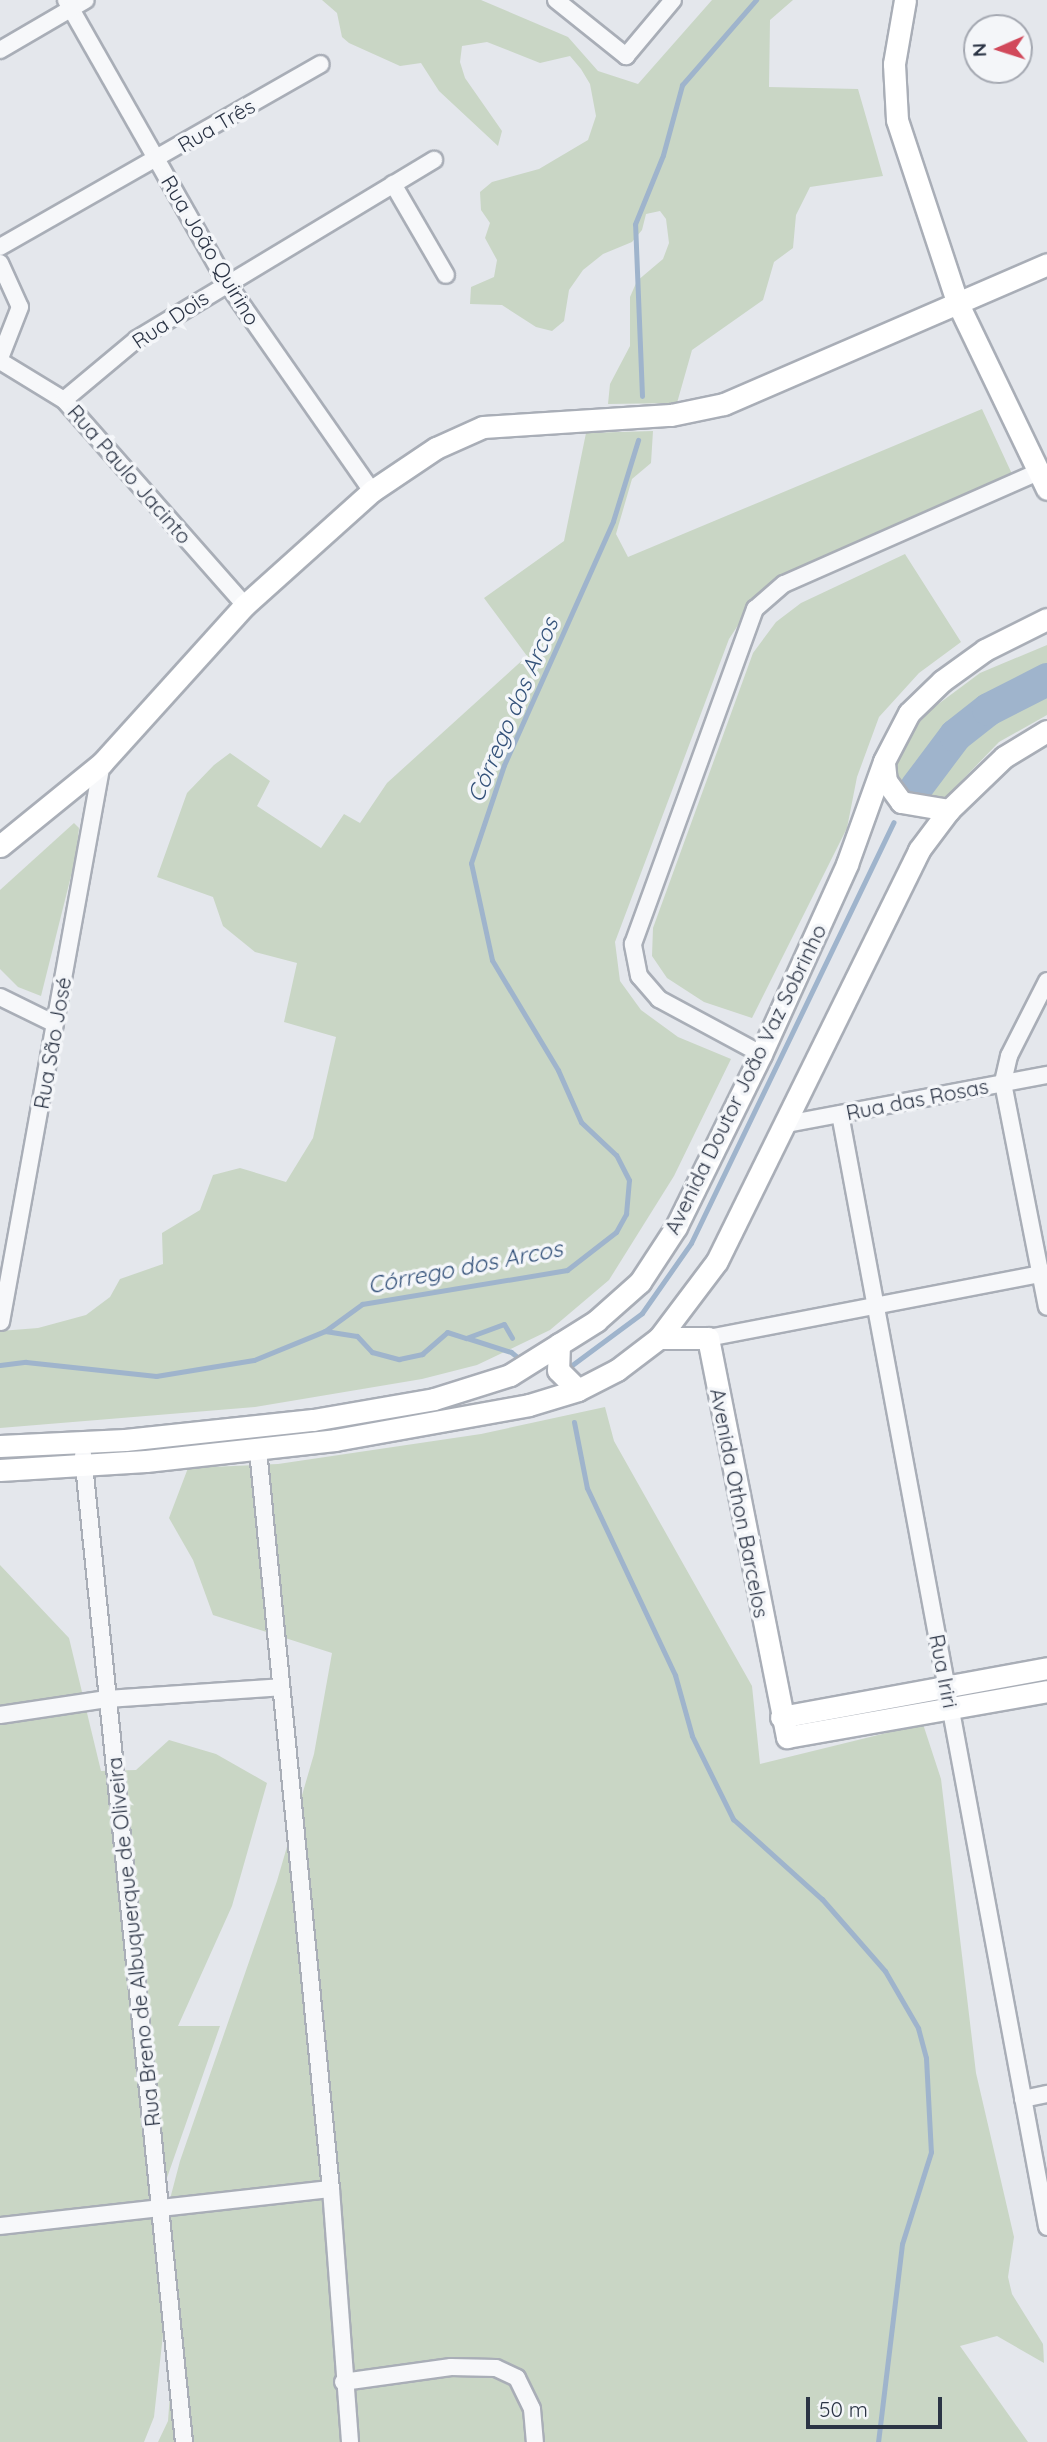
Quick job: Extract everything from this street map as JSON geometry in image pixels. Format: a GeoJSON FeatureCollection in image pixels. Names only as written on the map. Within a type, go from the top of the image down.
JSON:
{"type":"FeatureCollection","features":[{"type":"Feature","properties":{"kind":"street"},"geometry":{"type":"LineString","coordinates":[[0,50],[68,4],[86,0]]}},
{"type":"Feature","properties":{"kind":"street"},"geometry":{"type":"LineString","coordinates":[[556,0],[626,56],[673,0]]}},
{"type":"Feature","properties":{"kind":"street"},"geometry":{"type":"LineString","coordinates":[[761,1054],[659,999],[639,976],[633,944],[755,609],[785,584],[1042,480],[958,304],[897,120],[894,64],[905,0]]}},
{"type":"Feature","properties":{"kind":"street","name":"Rua João Quirino"},"geometry":{"type":"LineString","coordinates":[[68,4],[226,282],[372,491]]}},
{"type":"Feature","properties":{"kind":"street","name":"Rua Três"},"geometry":{"type":"LineString","coordinates":[[0,247],[157,160],[320,64]]}},
{"type":"Feature","properties":{"kind":"street","name":"Rua Dois"},"geometry":{"type":"LineString","coordinates":[[64,400],[137,339],[226,282],[434,160]]}},
{"type":"Feature","properties":{"kind":"street"},"geometry":{"type":"LineString","coordinates":[[393,184],[446,275]]}},
{"type":"Feature","properties":{"kind":"street"},"geometry":{"type":"LineString","coordinates":[[0,263],[18,296],[17,319],[0,360]]}},
{"type":"Feature","properties":{"kind":"street"},"geometry":{"type":"LineString","coordinates":[[0,846],[102,763],[245,605],[372,491],[436,448],[483,427],[671,415],[724,404],[1047,264]]}},
{"type":"Feature","properties":{"kind":"street","name":"Rua Paulo Jacinto"},"geometry":{"type":"LineString","coordinates":[[0,360],[64,400],[245,605]]}},
{"type":"Feature","properties":{"kind":"street","name":"Avenida Doutor João Vaz Sobrinho"},"geometry":{"type":"LineString","coordinates":[[0,1446],[82,1442],[313,1420],[434,1399],[510,1375],[596,1321],[640,1282],[676,1227],[761,1054],[847,864],[884,761],[909,713],[942,681],[985,650],[1047,617]]}},
{"type":"Feature","properties":{"kind":"street"},"geometry":{"type":"LineString","coordinates":[[0,1469],[84,1465],[258,1450],[488,1414],[578,1390],[617,1370],[659,1338],[717,1261],[787,1124],[888,908],[919,850],[949,810],[1004,757],[1047,731]]}},
{"type":"Feature","properties":{"kind":"street"},"geometry":{"type":"LineString","coordinates":[[884,761],[886,781],[901,802],[949,810]]}},
{"type":"Feature","properties":{"kind":"street","name":"Rua São José"},"geometry":{"type":"LineString","coordinates":[[1,1322],[102,763]]}},
{"type":"Feature","properties":{"kind":"street"},"geometry":{"type":"LineString","coordinates":[[1047,981],[1009,1056],[1003,1083],[1044,1273],[1047,1307]]}},
{"type":"Feature","properties":{"kind":"street"},"geometry":{"type":"LineString","coordinates":[[0,997],[55,1024]]}},
{"type":"Feature","properties":{"kind":"street","name":"Rua das Rosas"},"geometry":{"type":"LineString","coordinates":[[787,1124],[1047,1075]]}},
{"type":"Feature","properties":{"kind":"street","name":"Rua Iriri"},"geometry":{"type":"LineString","coordinates":[[840,1114],[1047,2227]]}},
{"type":"Feature","properties":{"kind":"street"},"geometry":{"type":"LineString","coordinates":[[659,1338],[708,1338],[1044,1273]]}},
{"type":"Feature","properties":{"kind":"street","name":"Avenida Othon Barcelos"},"geometry":{"type":"LineString","coordinates":[[708,1338],[781,1717]]}},
{"type":"Feature","properties":{"kind":"street"},"geometry":{"type":"LineString","coordinates":[[559,1344],[558,1370],[578,1390]]}},
{"type":"Feature","properties":{"kind":"street","name":"Rua Breno de Albuquerque de Oliveira"},"geometry":{"type":"LineString","coordinates":[[82,1442],[184,2442]]}},
{"type":"Feature","properties":{"kind":"street"},"geometry":{"type":"LineString","coordinates":[[258,1450],[331,2189],[343,2382],[350,2442]]}},
{"type":"Feature","properties":{"kind":"street"},"geometry":{"type":"LineString","coordinates":[[1047,1668],[781,1717],[790,1738],[1047,1691]]}},
{"type":"Feature","properties":{"kind":"street"},"geometry":{"type":"LineString","coordinates":[[0,1714],[107,1699],[281,1687]]}},
{"type":"Feature","properties":{"kind":"street"},"geometry":{"type":"LineString","coordinates":[[1023,2099],[1047,2094]]}},
{"type":"Feature","properties":{"kind":"street"},"geometry":{"type":"LineString","coordinates":[[0,2226],[331,2189]]}},
{"type":"Feature","properties":{"kind":"street"},"geometry":{"type":"LineString","coordinates":[[343,2382],[451,2367],[496,2368],[517,2378],[532,2409],[535,2442]]}},
{"type":"Feature","properties":{"kind":"green space"},"geometry":{"type":"Polygon","coordinates":[[[322,0],[481,0],[568,37],[598,71],[638,84],[712,0],[793,0],[770,20],[769,87],[858,89],[883,176],[810,187],[796,215],[793,248],[774,262],[763,300],[692,350],[677,403],[608,404],[610,384],[630,346],[630,297],[637,281],[663,259],[669,243],[666,219],[660,211],[646,214],[642,230],[632,242],[603,254],[583,270],[569,290],[564,321],[552,331],[536,327],[502,305],[470,304],[471,287],[494,277],[497,260],[485,238],[490,223],[481,210],[480,192],[492,182],[539,169],[588,140],[596,116],[590,84],[581,69],[570,56],[540,63],[487,42],[462,46],[460,62],[465,78],[502,131],[498,146],[439,91],[421,63],[400,66],[349,43],[342,37],[337,13],[322,0]]]}},
{"type":"Feature","properties":{"kind":"green space"},"geometry":{"type":"Polygon","coordinates":[[[982,409],[1012,474],[781,575],[752,604],[729,639],[615,942],[620,981],[641,1010],[678,1037],[731,1059],[674,1176],[609,1280],[550,1330],[477,1365],[422,1379],[255,1407],[0,1428],[0,1331],[38,1328],[86,1315],[110,1297],[120,1279],[163,1264],[162,1233],[200,1210],[213,1175],[240,1168],[286,1182],[313,1138],[336,1037],[284,1022],[297,963],[255,952],[223,926],[213,897],[157,877],[187,793],[214,765],[230,753],[270,781],[257,806],[321,848],[344,814],[360,823],[387,783],[527,656],[484,598],[564,541],[586,433],[653,431],[651,463],[632,479],[616,534],[628,557],[982,409]]]}},
{"type":"Feature","properties":{"kind":"green space"},"geometry":{"type":"Polygon","coordinates":[[[905,554],[961,642],[919,673],[879,717],[857,777],[847,828],[752,1018],[704,1002],[667,978],[652,956],[653,928],[753,653],[776,622],[801,603],[905,554]]]}},
{"type":"Feature","properties":{"kind":"green space"},"geometry":{"type":"Polygon","coordinates":[[[1047,645],[1047,715],[999,742],[945,798],[934,804],[899,786],[894,762],[913,729],[933,708],[980,673],[1047,645]]]}},
{"type":"Feature","properties":{"kind":"green space"},"geometry":{"type":"Polygon","coordinates":[[[74,823],[79,828],[76,856],[41,996],[18,987],[0,969],[0,890],[74,823]]]}},
{"type":"Feature","properties":{"kind":"green space"},"geometry":{"type":"Polygon","coordinates":[[[605,1407],[614,1441],[752,1686],[760,1764],[923,1724],[941,1779],[976,2073],[1014,2237],[1008,2277],[1012,2294],[1043,2344],[1044,2363],[997,2336],[960,2346],[1028,2442],[158,2442],[168,2421],[175,2325],[165,2218],[180,2161],[277,1881],[314,1754],[332,1653],[213,1615],[193,1560],[169,1518],[188,1468],[278,1464],[481,1434],[605,1407]]]}},
{"type":"Feature","properties":{"kind":"green space"},"geometry":{"type":"Polygon","coordinates":[[[0,1565],[69,1638],[101,1771],[136,1770],[169,1740],[216,1754],[267,1783],[232,1906],[178,2026],[220,2026],[154,2215],[164,2325],[154,2417],[144,2442],[0,2442],[0,1565]]]}},
{"type":"Feature","properties":{"kind":"waterway","name":"Córrego dos Arcos"},"geometry":{"type":"LineString","coordinates":[[642,396],[635,224],[663,155],[682,85],[756,0]]}},
{"type":"Feature","properties":{"kind":"waterway","name":"Córrego dos Arcos"},"geometry":{"type":"LineString","coordinates":[[0,1365],[26,1362],[156,1376],[254,1360],[325,1331],[362,1304],[567,1270],[616,1232],[626,1214],[629,1180],[616,1155],[581,1122],[558,1070],[492,960],[471,863],[504,765],[613,521],[638,440]]}},
{"type":"Feature","properties":{"kind":"waterway"},"geometry":{"type":"LineString","coordinates":[[916,787],[955,735],[988,709],[1047,679]]}},
{"type":"Feature","properties":{"kind":"waterway"},"geometry":{"type":"LineString","coordinates":[[568,1368],[642,1313],[691,1243],[894,822]]}},
{"type":"Feature","properties":{"kind":"waterway"},"geometry":{"type":"LineString","coordinates":[[325,1331],[357,1336],[372,1352],[399,1359],[422,1354],[447,1332],[466,1338],[504,1324],[512,1338]]}},
{"type":"Feature","properties":{"kind":"waterway"},"geometry":{"type":"LineString","coordinates":[[467,1338],[511,1352],[521,1360]]}},
{"type":"Feature","properties":{"kind":"waterway"},"geometry":{"type":"LineString","coordinates":[[574,1422],[587,1488],[675,1675],[692,1736],[733,1819],[822,1899],[885,1971],[918,2028],[926,2058],[931,2152],[902,2244],[878,2442]]}}]}
